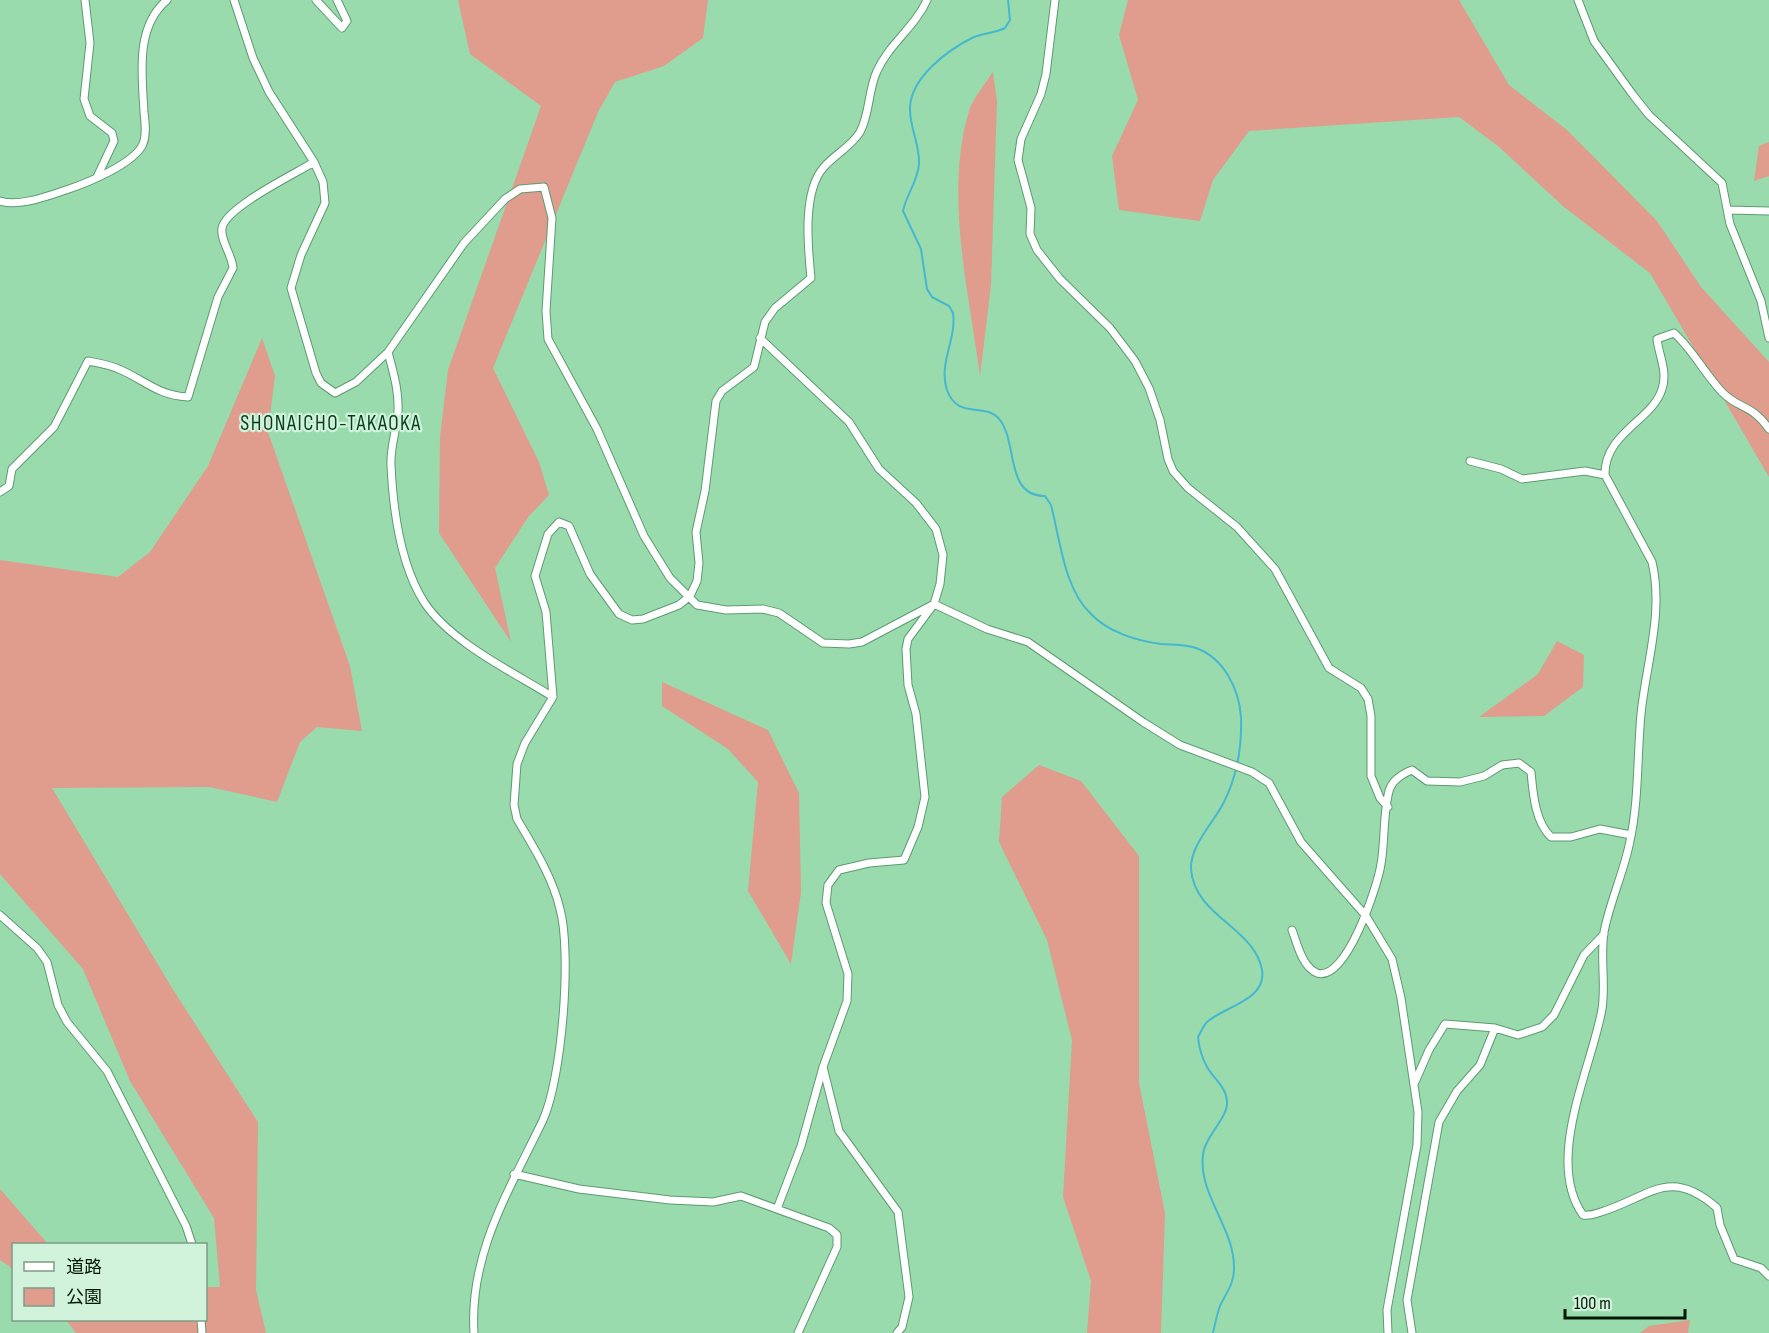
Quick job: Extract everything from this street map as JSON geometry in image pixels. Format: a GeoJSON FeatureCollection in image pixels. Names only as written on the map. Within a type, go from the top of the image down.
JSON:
{"type":"FeatureCollection","features":[{"type":"Feature","properties":{"kind":"street"},"geometry":{"type":"LineString","coordinates":[[85,0],[90,43],[84,99],[90,116],[112,133],[114,141],[97,177]]}},
{"type":"Feature","properties":{"kind":"street"},"geometry":{"type":"LineString","coordinates":[[0,201],[7,203],[35,200],[81,185],[136,154],[144,143],[143,40],[149,24],[167,0]]}},
{"type":"Feature","properties":{"kind":"street"},"geometry":{"type":"LineString","coordinates":[[234,0],[254,58],[269,92],[314,162],[323,182],[325,203],[301,255],[291,288],[312,364],[321,383],[335,393],[356,382],[388,352],[464,243],[488,216],[520,189],[544,188],[552,218],[546,311],[548,339],[597,429],[644,536],[670,579],[697,605],[712,608],[763,609],[779,613],[823,643],[862,642],[934,604]]}},
{"type":"Feature","properties":{"kind":"street"},"geometry":{"type":"LineString","coordinates":[[237,9],[241,0]]}},
{"type":"Feature","properties":{"kind":"street"},"geometry":{"type":"LineString","coordinates":[[316,0],[342,28],[347,21],[337,0]]}},
{"type":"Feature","properties":{"kind":"street"},"geometry":{"type":"LineString","coordinates":[[474,1333],[473,1299],[490,1229],[549,1104],[557,1063],[563,999],[567,954],[560,907],[518,819],[514,805],[517,764],[525,743],[553,697],[546,612],[535,576],[548,534],[559,522],[568,526],[590,574],[620,614],[632,620],[643,619],[678,605],[690,596],[697,581],[699,563],[696,532],[705,491],[716,401],[722,391],[754,367],[765,322],[775,308],[811,278],[807,229],[815,184],[823,168],[855,140],[862,129],[877,71],[917,19],[927,0]]}},
{"type":"Feature","properties":{"kind":"street"},"geometry":{"type":"LineString","coordinates":[[1055,0],[1046,74],[1041,94],[1021,139],[1018,160],[1031,208],[1030,234],[1037,250],[1060,279],[1110,328],[1136,361],[1149,388],[1160,420],[1168,459],[1173,471],[1188,488],[1237,527],[1275,569],[1304,617],[1316,646],[1329,668],[1360,688],[1368,699],[1371,716],[1371,776],[1380,798],[1388,807]]}},
{"type":"Feature","properties":{"kind":"street"},"geometry":{"type":"LineString","coordinates":[[1578,0],[1587,29],[1602,54],[1649,115],[1722,183],[1730,224],[1761,301],[1769,338]]}},
{"type":"Feature","properties":{"kind":"street"},"geometry":{"type":"LineString","coordinates":[[0,492],[9,486],[12,469],[54,428],[88,361],[122,370],[144,385],[171,396],[188,397],[218,297],[233,268],[222,236],[222,226],[230,215],[249,201],[314,162]]}},
{"type":"Feature","properties":{"kind":"street"},"geometry":{"type":"LineString","coordinates":[[1729,210],[1769,211]]}},
{"type":"Feature","properties":{"kind":"street"},"geometry":{"type":"LineString","coordinates":[[1769,429],[1754,410],[1722,392],[1684,342],[1674,333],[1657,339],[1659,358],[1665,372],[1660,395],[1613,446],[1605,461],[1605,475],[1652,562],[1655,574],[1655,631],[1641,713],[1631,835],[1604,933],[1602,1009],[1578,1092],[1569,1137],[1569,1171],[1583,1215],[1590,1216],[1612,1209],[1641,1193],[1681,1185],[1705,1197],[1717,1208],[1720,1226],[1734,1259],[1761,1268],[1769,1276]]}},
{"type":"Feature","properties":{"kind":"street"},"geometry":{"type":"LineString","coordinates":[[760,338],[849,422],[879,469],[916,503],[936,529],[943,555],[934,604],[908,639],[906,649],[908,685],[916,714],[920,771],[925,797],[918,827],[904,860],[869,863],[839,870],[828,885],[826,903],[848,974],[848,1001],[823,1067],[801,1146],[777,1209]]}},
{"type":"Feature","properties":{"kind":"street"},"geometry":{"type":"LineString","coordinates":[[388,352],[398,388],[398,412],[390,463],[395,507],[405,559],[417,590],[430,609],[453,632],[553,697]]}},
{"type":"Feature","properties":{"kind":"street"},"geometry":{"type":"LineString","coordinates":[[1470,461],[1502,469],[1522,480],[1585,471],[1605,475]]}},
{"type":"Feature","properties":{"kind":"street"},"geometry":{"type":"LineString","coordinates":[[934,604],[987,629],[1028,642],[1180,745],[1252,772],[1269,783],[1301,842],[1366,916],[1392,959],[1415,1083],[1417,1145],[1387,1311],[1386,1331]]}},
{"type":"Feature","properties":{"kind":"street"},"geometry":{"type":"LineString","coordinates":[[1292,930],[1307,966],[1317,973],[1325,973],[1336,965],[1352,946],[1366,916],[1381,867],[1389,790],[1400,775],[1412,770],[1427,781],[1460,782],[1484,776],[1502,765],[1519,763],[1531,772],[1534,796],[1544,831],[1551,837],[1571,837],[1600,829],[1631,835]]}},
{"type":"Feature","properties":{"kind":"street"},"geometry":{"type":"LineString","coordinates":[[0,915],[37,948],[47,962],[58,1005],[67,1022],[107,1071],[186,1226],[191,1243]]}},
{"type":"Feature","properties":{"kind":"street"},"geometry":{"type":"LineString","coordinates":[[1415,1083],[1429,1050],[1445,1024],[1495,1028],[1518,1035],[1542,1027],[1554,1015],[1584,955],[1604,933]]}},
{"type":"Feature","properties":{"kind":"street"},"geometry":{"type":"LineString","coordinates":[[1412,1333],[1407,1300],[1439,1122],[1457,1091],[1480,1065],[1495,1028]]}},
{"type":"Feature","properties":{"kind":"street"},"geometry":{"type":"LineString","coordinates":[[823,1067],[839,1131],[898,1212],[909,1297],[902,1327],[897,1333]]}},
{"type":"Feature","properties":{"kind":"street"},"geometry":{"type":"LineString","coordinates":[[514,1174],[579,1189],[670,1200],[713,1202],[741,1196],[829,1228],[839,1240],[823,1283],[798,1333]]}},
{"type":"Feature","properties":{"kind":"green space"},"geometry":{"type":"Polygon","coordinates":[[[458,0],[708,0],[703,38],[664,66],[615,82],[598,112],[493,368],[539,462],[549,495],[529,516],[495,568],[511,642],[439,533],[440,437],[448,370],[541,106],[470,54],[458,0]]]}},
{"type":"Feature","properties":{"kind":"green space"},"geometry":{"type":"Polygon","coordinates":[[[1128,0],[1459,0],[1509,85],[1567,130],[1657,221],[1701,287],[1769,362],[1769,477],[1650,273],[1564,207],[1498,146],[1459,117],[1249,131],[1213,180],[1200,221],[1119,210],[1112,156],[1138,100],[1119,35],[1128,0]]]}},
{"type":"Feature","properties":{"kind":"green space"},"geometry":{"type":"Polygon","coordinates":[[[993,72],[997,101],[991,285],[980,376],[961,243],[959,176],[962,143],[969,111],[976,96],[993,72]]]}},
{"type":"Feature","properties":{"kind":"green space"},"geometry":{"type":"Polygon","coordinates":[[[1769,142],[1769,176],[1754,181],[1759,146],[1769,142]]]}},
{"type":"Feature","properties":{"kind":"green space"},"geometry":{"type":"Polygon","coordinates":[[[262,338],[275,376],[268,432],[350,666],[362,731],[317,727],[300,742],[277,802],[210,787],[52,788],[172,988],[258,1122],[256,1290],[266,1333],[76,1333],[67,1321],[207,1321],[207,1287],[220,1287],[214,1218],[130,1081],[83,969],[0,874],[0,560],[118,577],[150,552],[208,466],[262,338]]]}},
{"type":"Feature","properties":{"kind":"green space"},"geometry":{"type":"Polygon","coordinates":[[[1557,641],[1584,655],[1583,687],[1544,716],[1479,717],[1538,674],[1557,641]]]}},
{"type":"Feature","properties":{"kind":"green space"},"geometry":{"type":"Polygon","coordinates":[[[662,682],[768,730],[799,793],[801,892],[791,964],[748,891],[758,782],[728,749],[662,706],[662,682]]]}},
{"type":"Feature","properties":{"kind":"green space"},"geometry":{"type":"Polygon","coordinates":[[[1039,765],[1081,781],[1139,856],[1139,1083],[1165,1213],[1161,1333],[1087,1333],[1091,1281],[1063,1197],[1072,1040],[1047,940],[999,842],[1002,797],[1039,765]]]}},
{"type":"Feature","properties":{"kind":"green space"},"geometry":{"type":"Polygon","coordinates":[[[0,1189],[47,1243],[12,1243],[12,1268],[0,1260],[0,1189]]]}},
{"type":"Feature","properties":{"kind":"green space"},"geometry":{"type":"Polygon","coordinates":[[[1690,1320],[1688,1333],[1640,1333],[1649,1326],[1690,1320]]]}},
{"type":"Feature","properties":{"kind":"waterway"},"geometry":{"type":"LineString","coordinates":[[1008,0],[1010,20],[1005,28],[974,37],[953,49],[932,66],[916,87],[911,98],[910,110],[919,164],[903,211],[921,249],[927,289],[932,297],[949,306],[953,313],[954,323],[945,370],[947,390],[958,405],[987,412],[1000,420],[1009,442],[1018,478],[1024,488],[1032,494],[1045,496],[1051,505],[1064,563],[1082,604],[1098,620],[1123,635],[1152,643],[1183,645],[1206,653],[1215,659],[1228,676],[1240,706],[1241,728],[1235,773],[1223,804],[1198,843],[1191,869],[1202,899],[1248,943],[1257,956],[1262,970],[1262,980],[1258,989],[1243,1001],[1207,1022],[1198,1037],[1204,1060],[1223,1088],[1227,1102],[1224,1114],[1208,1141],[1203,1155],[1206,1184],[1229,1240],[1234,1269],[1231,1284],[1220,1306],[1213,1333]]}},
{"type":"Feature","properties":{"kind":"district","name":"SHONAICHO-TAKAOKA"},"geometry":{"type":"Point","coordinates":[331,423]}}]}
